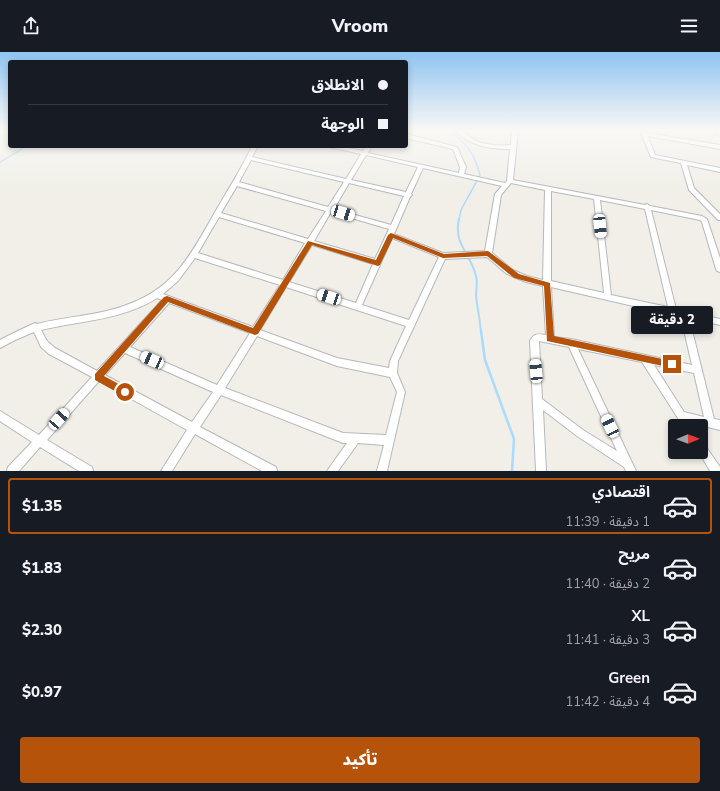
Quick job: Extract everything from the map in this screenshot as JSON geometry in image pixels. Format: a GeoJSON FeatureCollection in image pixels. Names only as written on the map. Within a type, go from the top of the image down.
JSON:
{"type":"FeatureCollection","features":[{"type":"Feature","properties":{"kind":"street"},"geometry":{"type":"LineString","coordinates":[[0,344],[35,327],[111,313],[157,295],[176,280],[195,255],[254,150]]}},
{"type":"Feature","properties":{"kind":"street"},"geometry":{"type":"LineString","coordinates":[[346,150],[461,175],[548,188],[647,206],[703,219],[720,269]]}},
{"type":"Feature","properties":{"kind":"street"},"geometry":{"type":"LineString","coordinates":[[166,471],[195,429],[367,150]]}},
{"type":"Feature","properties":{"kind":"street"},"geometry":{"type":"LineString","coordinates":[[456,150],[463,167],[461,175]]}},
{"type":"Feature","properties":{"kind":"street"},"geometry":{"type":"LineString","coordinates":[[488,254],[498,194],[508,183],[514,150]]}},
{"type":"Feature","properties":{"kind":"street"},"geometry":{"type":"LineString","coordinates":[[650,150],[652,155],[720,170]]}},
{"type":"Feature","properties":{"kind":"street"},"geometry":{"type":"LineString","coordinates":[[250,158],[409,195]]}},
{"type":"Feature","properties":{"kind":"street"},"geometry":{"type":"LineString","coordinates":[[683,162],[692,191],[720,218]]}},
{"type":"Feature","properties":{"kind":"street"},"geometry":{"type":"LineString","coordinates":[[358,306],[421,166]]}},
{"type":"Feature","properties":{"kind":"street"},"geometry":{"type":"LineString","coordinates":[[235,183],[394,228]]}},
{"type":"Feature","properties":{"kind":"street"},"geometry":{"type":"LineString","coordinates":[[548,188],[547,284],[550,339]]}},
{"type":"Feature","properties":{"kind":"street"},"geometry":{"type":"LineString","coordinates":[[597,197],[608,297]]}},
{"type":"Feature","properties":{"kind":"street"},"geometry":{"type":"LineString","coordinates":[[647,206],[673,311]]}},
{"type":"Feature","properties":{"kind":"street"},"geometry":{"type":"LineString","coordinates":[[217,214],[378,263]]}},
{"type":"Feature","properties":{"kind":"street"},"geometry":{"type":"LineString","coordinates":[[391,235],[443,256],[488,254],[517,276],[547,284],[720,322]]}},
{"type":"Feature","properties":{"kind":"street"},"geometry":{"type":"LineString","coordinates":[[195,255],[411,324]]}},
{"type":"Feature","properties":{"kind":"street"},"geometry":{"type":"LineString","coordinates":[[382,471],[401,392],[393,373],[394,360],[443,256]]}},
{"type":"Feature","properties":{"kind":"street"},"geometry":{"type":"LineString","coordinates":[[157,295],[337,362],[393,373]]}},
{"type":"Feature","properties":{"kind":"street"},"geometry":{"type":"LineString","coordinates":[[12,471],[167,299]]}},
{"type":"Feature","properties":{"kind":"street"},"geometry":{"type":"LineString","coordinates":[[684,314],[710,423]]}},
{"type":"Feature","properties":{"kind":"street"},"geometry":{"type":"LineString","coordinates":[[35,327],[47,348],[272,471]]}},
{"type":"Feature","properties":{"kind":"street"},"geometry":{"type":"LineString","coordinates":[[541,471],[534,341],[537,338],[571,343],[698,370]]}},
{"type":"Feature","properties":{"kind":"street"},"geometry":{"type":"LineString","coordinates":[[571,343],[629,468]]}},
{"type":"Feature","properties":{"kind":"street"},"geometry":{"type":"LineString","coordinates":[[124,348],[219,390],[343,438],[355,440],[390,440]]}},
{"type":"Feature","properties":{"kind":"street"},"geometry":{"type":"LineString","coordinates":[[645,359],[684,419]]}},
{"type":"Feature","properties":{"kind":"street"},"geometry":{"type":"LineString","coordinates":[[538,400],[580,433],[629,468]]}},
{"type":"Feature","properties":{"kind":"street"},"geometry":{"type":"LineString","coordinates":[[0,416],[88,471]]}},
{"type":"Feature","properties":{"kind":"street"},"geometry":{"type":"LineString","coordinates":[[682,416],[720,425]]}},
{"type":"Feature","properties":{"kind":"street"},"geometry":{"type":"LineString","coordinates":[[332,471],[355,440]]}},
{"type":"Feature","properties":{"kind":"street"},"geometry":{"type":"LineString","coordinates":[[708,459],[714,471]]}},
{"type":"Feature","properties":{"kind":"waterway"},"geometry":{"type":"LineString","coordinates":[[0,162],[21,150]]}},
{"type":"Feature","properties":{"kind":"waterway"},"geometry":{"type":"LineString","coordinates":[[459,220],[461,210],[480,175],[469,150]]}},
{"type":"Feature","properties":{"kind":"waterway"},"geometry":{"type":"LineString","coordinates":[[459,219],[458,235],[460,242],[474,268],[477,278],[476,295],[481,332]]}},
{"type":"Feature","properties":{"kind":"waterway"},"geometry":{"type":"LineString","coordinates":[[481,331],[485,360],[514,439],[512,471]]}},
{"type":"Feature","properties":{"kind":"route"},"geometry":{"type":"LineString","coordinates":[[125,392],[98,377],[167,299],[255,332],[310,243],[378,263],[391,235],[443,256],[488,254],[517,276],[547,284],[550,339],[672,364]]}}]}
